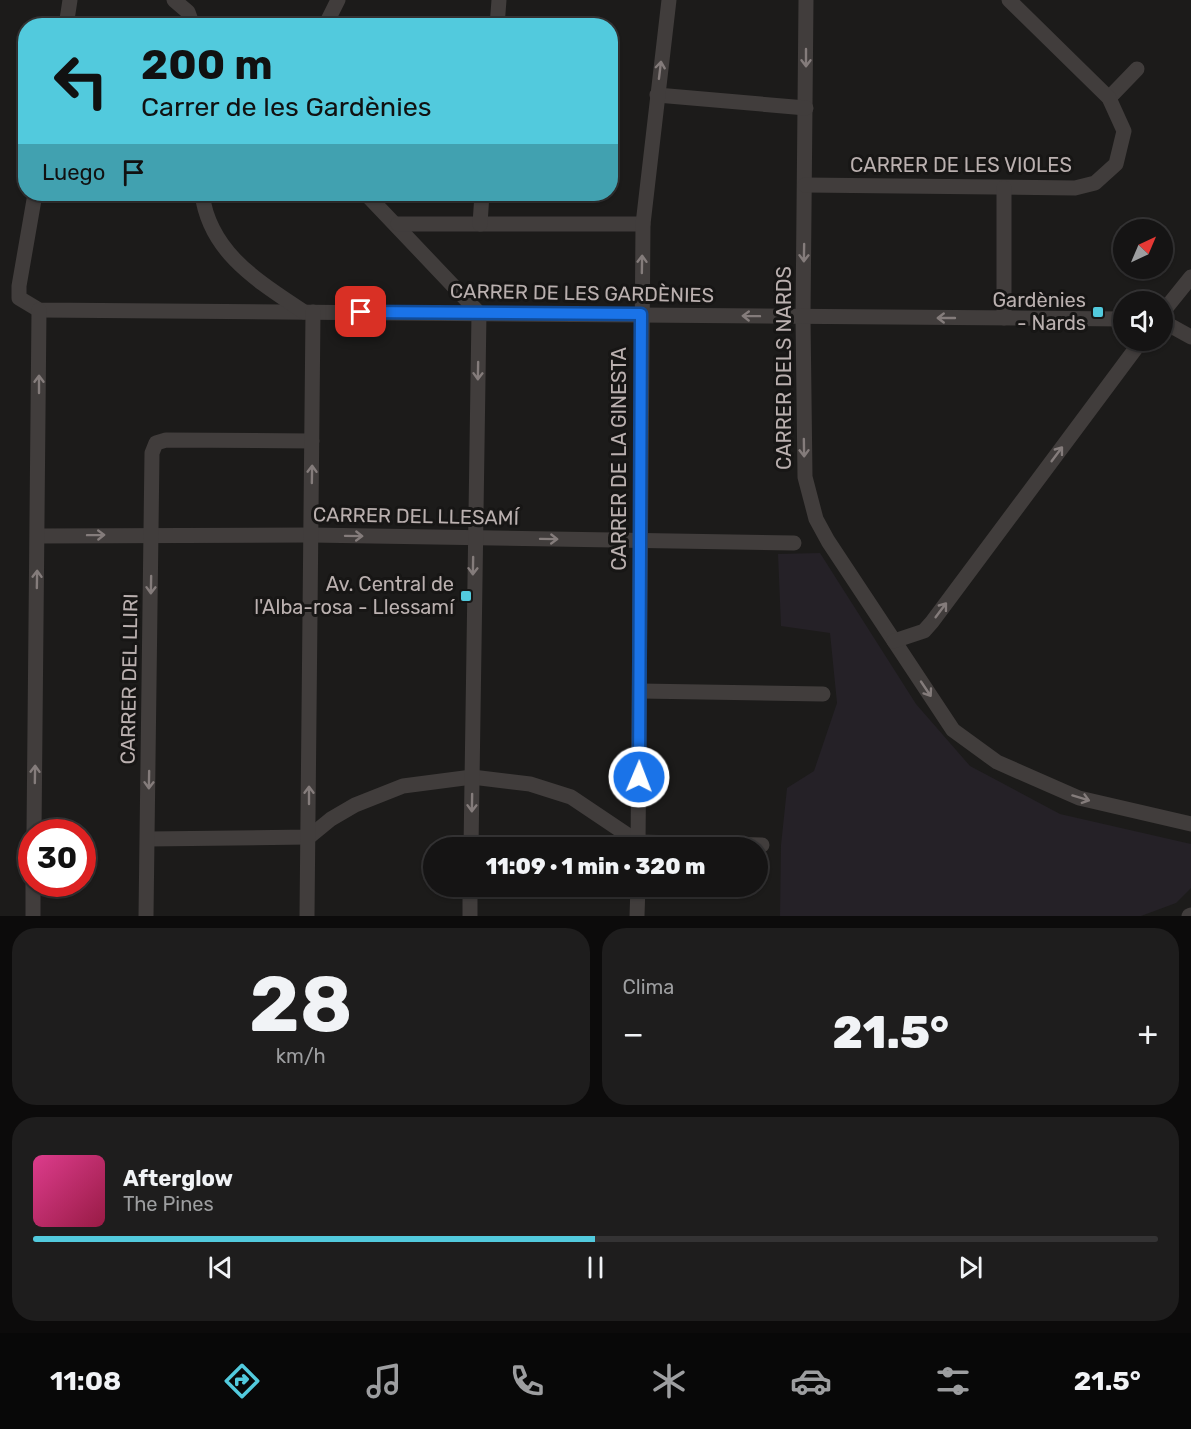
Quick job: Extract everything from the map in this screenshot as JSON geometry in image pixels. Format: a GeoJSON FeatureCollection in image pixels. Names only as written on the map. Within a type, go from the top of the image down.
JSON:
{"type":"FeatureCollection","features":[{"type":"Feature","properties":{"kind":"street"},"geometry":{"type":"LineString","coordinates":[[67,18],[70,0]]}},
{"type":"Feature","properties":{"kind":"street"},"geometry":{"type":"LineString","coordinates":[[174,0],[188,12],[190,18]]}},
{"type":"Feature","properties":{"kind":"street"},"geometry":{"type":"LineString","coordinates":[[329,18],[338,0]]}},
{"type":"Feature","properties":{"kind":"street"},"geometry":{"type":"LineString","coordinates":[[498,18],[499,0]]}},
{"type":"Feature","properties":{"kind":"street","name":"CARRER DE LA GINESTA"},"geometry":{"type":"LineString","coordinates":[[638,837],[643,224],[669,0]]}},
{"type":"Feature","properties":{"kind":"street","name":"CARRER DELS NARDS"},"geometry":{"type":"LineString","coordinates":[[806,0],[803,317],[805,477],[816,519],[828,541],[953,730],[997,762],[1079,798],[1191,824]]}},
{"type":"Feature","properties":{"kind":"street","name":"CARRER DE LES VIOLES"},"geometry":{"type":"LineString","coordinates":[[805,185],[1075,188],[1095,183],[1116,164],[1124,131],[1109,98],[1009,0]]}},
{"type":"Feature","properties":{"kind":"street"},"geometry":{"type":"LineString","coordinates":[[1109,98],[1137,69]]}},
{"type":"Feature","properties":{"kind":"street"},"geometry":{"type":"LineString","coordinates":[[657,95],[806,108]]}},
{"type":"Feature","properties":{"kind":"street"},"geometry":{"type":"LineString","coordinates":[[1004,188],[1004,318]]}},
{"type":"Feature","properties":{"kind":"street"},"geometry":{"type":"LineString","coordinates":[[34,819],[39,310],[19,298],[19,292],[35,201]]}},
{"type":"Feature","properties":{"kind":"street"},"geometry":{"type":"LineString","coordinates":[[203,201],[214,234],[234,261],[250,276],[309,312],[312,441],[307,916]]}},
{"type":"Feature","properties":{"kind":"street"},"geometry":{"type":"LineString","coordinates":[[373,201],[398,224],[479,313],[471,837]]}},
{"type":"Feature","properties":{"kind":"street"},"geometry":{"type":"LineString","coordinates":[[480,224],[482,201]]}},
{"type":"Feature","properties":{"kind":"street"},"geometry":{"type":"LineString","coordinates":[[398,224],[643,224]]}},
{"type":"Feature","properties":{"kind":"street"},"geometry":{"type":"LineString","coordinates":[[1173,299],[1191,277]]}},
{"type":"Feature","properties":{"kind":"street","name":"CARRER DE LES GARDÈNIES"},"geometry":{"type":"LineString","coordinates":[[39,310],[1113,319]]}},
{"type":"Feature","properties":{"kind":"street"},"geometry":{"type":"LineString","coordinates":[[1173,327],[1191,337]]}},
{"type":"Feature","properties":{"kind":"street"},"geometry":{"type":"LineString","coordinates":[[894,640],[924,631],[932,622],[1134,351]]}},
{"type":"Feature","properties":{"kind":"street","name":"CARRER DEL LLIRI"},"geometry":{"type":"LineString","coordinates":[[146,916],[152,453],[156,443],[166,440],[312,441]]}},
{"type":"Feature","properties":{"kind":"street","name":"CARRER DEL LLESAMÍ"},"geometry":{"type":"LineString","coordinates":[[38,536],[311,535],[794,543]]}},
{"type":"Feature","properties":{"kind":"street"},"geometry":{"type":"LineString","coordinates":[[640,691],[823,694]]}},
{"type":"Feature","properties":{"kind":"street"},"geometry":{"type":"LineString","coordinates":[[148,839],[309,837],[331,819],[355,805],[403,786],[472,777],[530,783],[571,797],[627,837]]}},
{"type":"Feature","properties":{"kind":"street"},"geometry":{"type":"LineString","coordinates":[[33,897],[33,916]]}},
{"type":"Feature","properties":{"kind":"street"},"geometry":{"type":"LineString","coordinates":[[470,897],[470,916]]}},
{"type":"Feature","properties":{"kind":"street"},"geometry":{"type":"LineString","coordinates":[[637,916],[638,897]]}},
{"type":"Feature","properties":{"kind":"shaded area"},"geometry":{"type":"Polygon","coordinates":[[[820,553],[916,704],[970,766],[1060,814],[1191,844],[1191,888],[1176,903],[1141,916],[780,916],[781,845],[787,788],[814,771],[837,703],[830,633],[781,626],[778,554],[820,553]]]}},
{"type":"Feature","properties":{"kind":"place","name":"Gardènies - Nards"},"geometry":{"type":"Point","coordinates":[1098,312]}},
{"type":"Feature","properties":{"kind":"place","name":"Av. Central de l'Alba-rosa - Llessamí"},"geometry":{"type":"Point","coordinates":[466,596]}},
{"type":"Feature","properties":{"kind":"route"},"geometry":{"type":"LineString","coordinates":[[361,312],[641,314],[639,777]]}}]}
